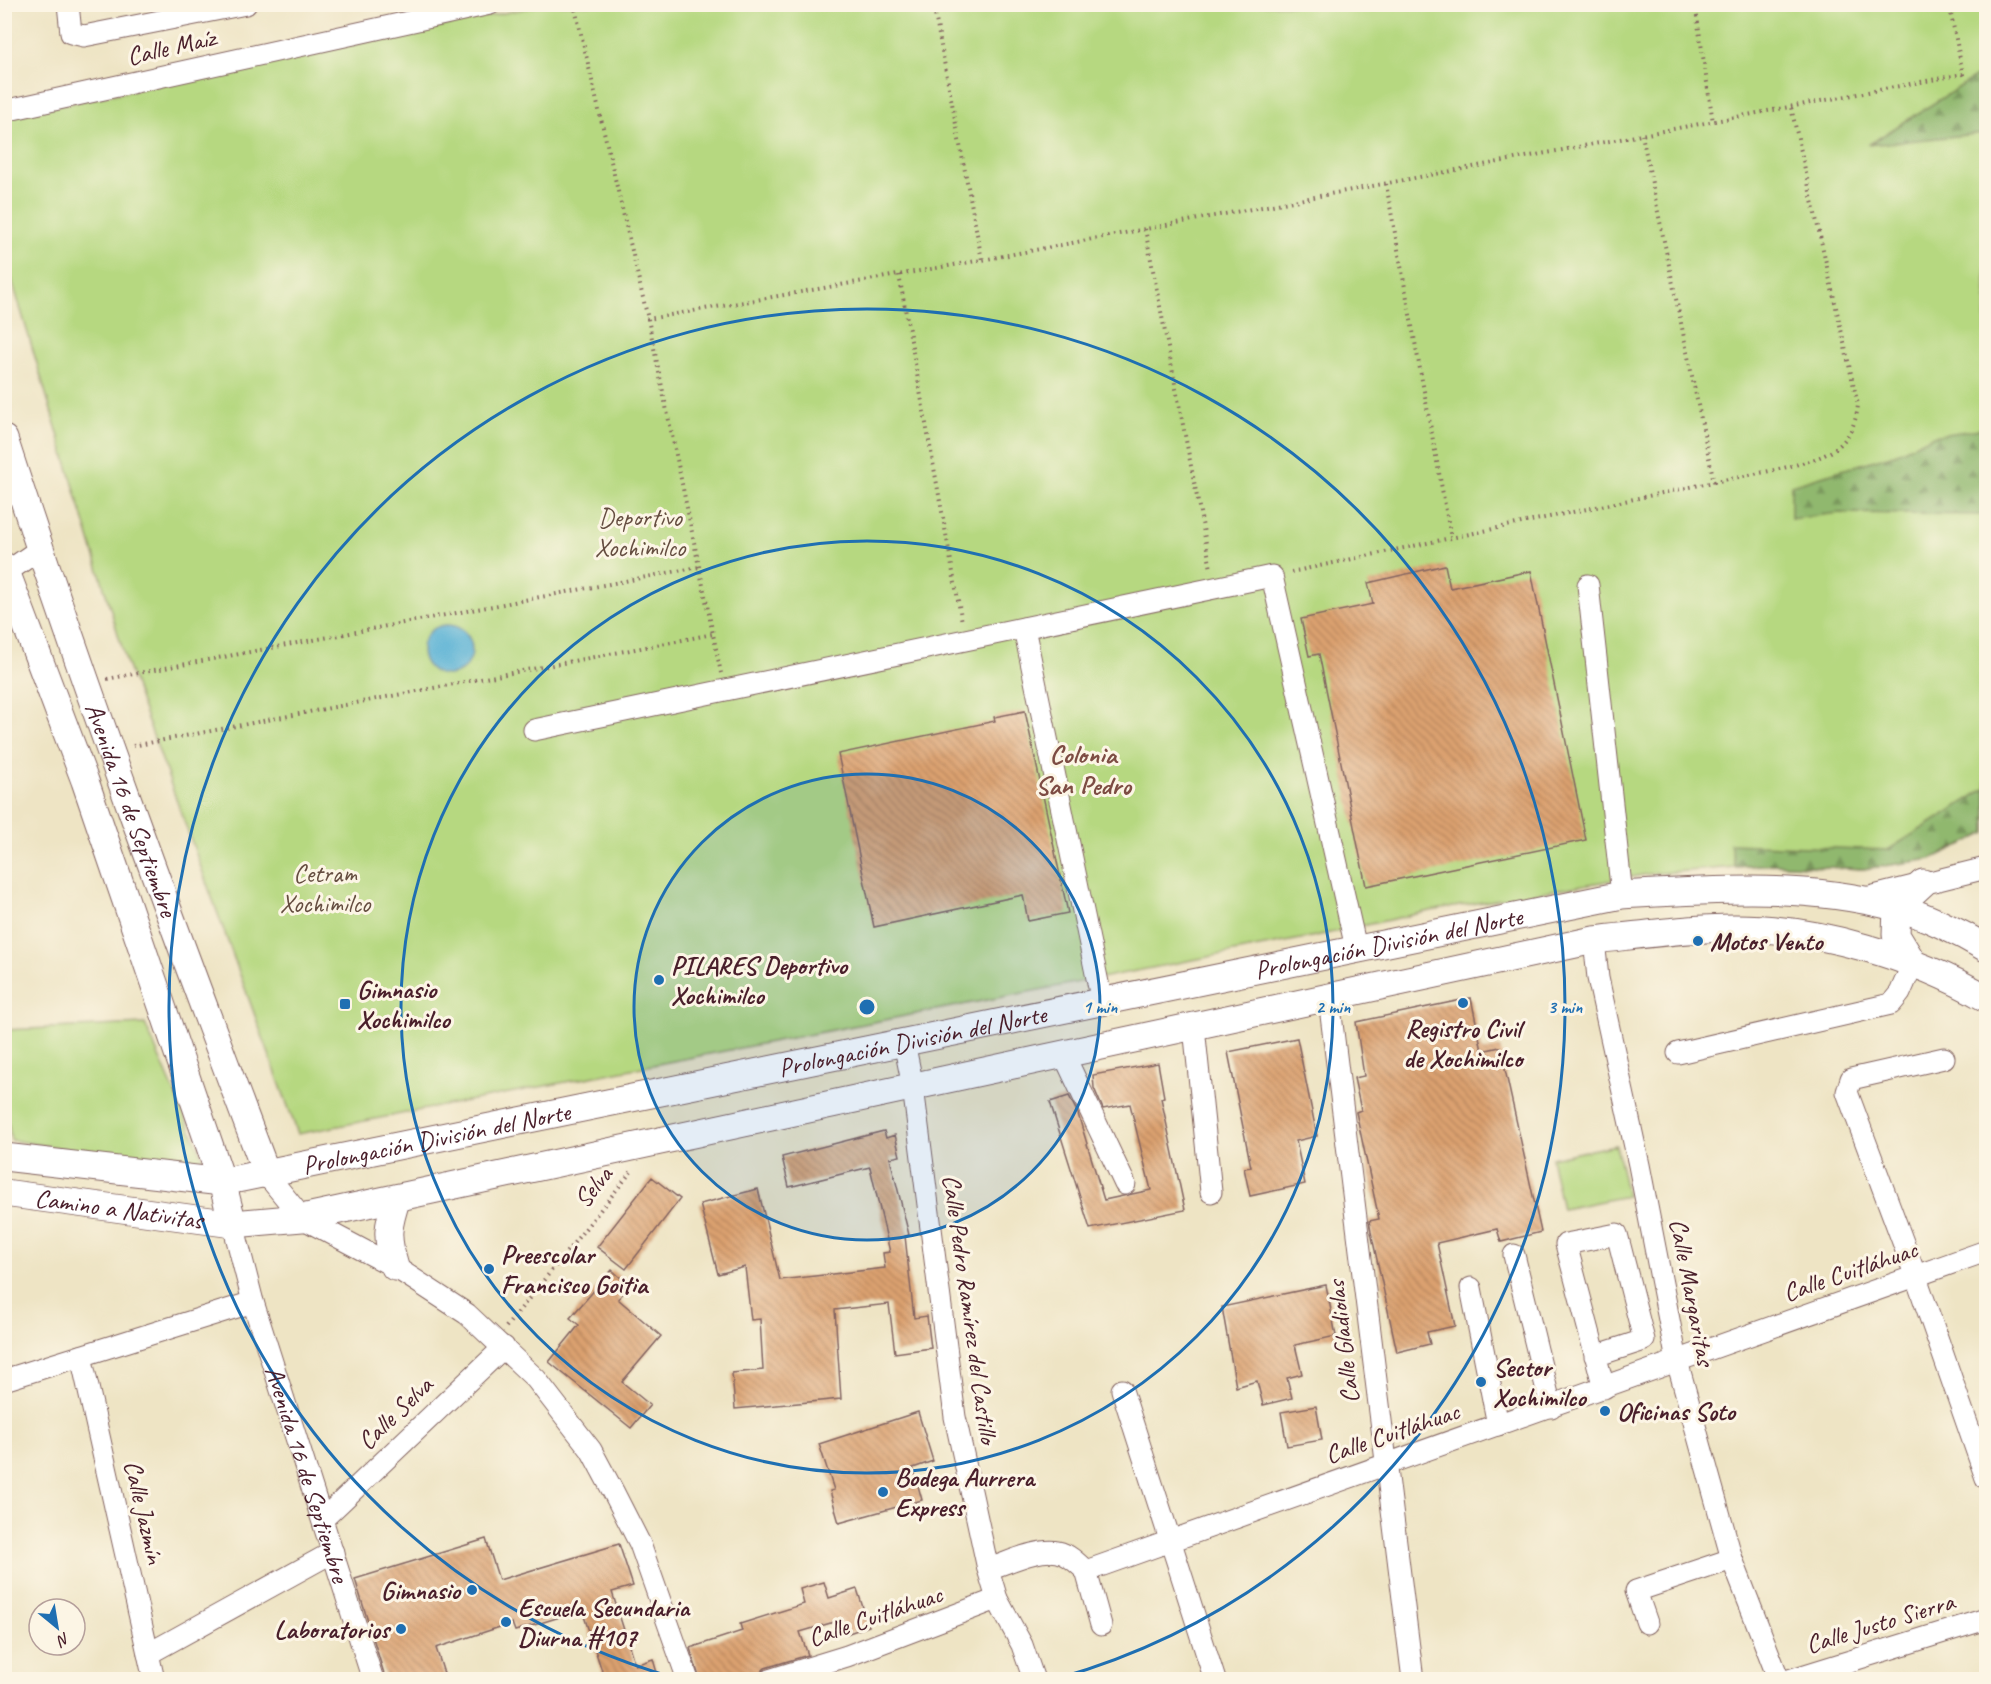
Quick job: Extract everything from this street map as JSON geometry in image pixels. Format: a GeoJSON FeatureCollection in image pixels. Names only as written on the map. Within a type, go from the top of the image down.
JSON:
{"type":"FeatureCollection","features":[{"type":"Feature","properties":{"kind":"main road","name":"Avenida 16 de Septiembre"},"geometry":{"type":"LineString","coordinates":[[4,439],[87,683],[267,1175]]}},
{"type":"Feature","properties":{"kind":"main road","name":"Avenida 16 de Septiembre"},"geometry":{"type":"LineString","coordinates":[[5,571],[85,781],[222,1182],[233,1224]]}},
{"type":"Feature","properties":{"kind":"main road"},"geometry":{"type":"LineString","coordinates":[[85,781],[115,761]]}},
{"type":"Feature","properties":{"kind":"main road"},"geometry":{"type":"LineString","coordinates":[[1913,963],[1896,935],[1897,907],[1923,883]]}},
{"type":"Feature","properties":{"kind":"main road","name":"Prolongación División del Norte"},"geometry":{"type":"LineString","coordinates":[[222,1182],[267,1175],[1356,948],[1622,895],[1745,888],[1861,899],[1897,907],[1986,948]]}},
{"type":"Feature","properties":{"kind":"main road"},"geometry":{"type":"LineString","coordinates":[[130,913],[166,904]]}},
{"type":"Feature","properties":{"kind":"main road","name":"Prolongación División del Norte"},"geometry":{"type":"LineString","coordinates":[[233,1224],[302,1218],[1329,999],[1594,940],[1737,928],[1844,942],[1913,963],[1986,998]]}},
{"type":"Feature","properties":{"kind":"main road"},"geometry":{"type":"LineString","coordinates":[[1020,1018],[1031,1062]]}},
{"type":"Feature","properties":{"kind":"main road","name":"Camino a Nativitas"},"geometry":{"type":"LineString","coordinates":[[4,1157],[222,1182]]}},
{"type":"Feature","properties":{"kind":"main road","name":"Camino a Nativitas"},"geometry":{"type":"LineString","coordinates":[[4,1193],[233,1224]]}},
{"type":"Feature","properties":{"kind":"main road"},"geometry":{"type":"LineString","coordinates":[[395,1267],[387,1242],[390,1218],[397,1198]]}},
{"type":"Feature","properties":{"kind":"street"},"geometry":{"type":"LineString","coordinates":[[68,4],[71,33],[84,36],[246,4]]}},
{"type":"Feature","properties":{"kind":"street","name":"Calle Maíz"},"geometry":{"type":"LineString","coordinates":[[4,111],[436,10],[490,4]]}},
{"type":"Feature","properties":{"kind":"street"},"geometry":{"type":"LineString","coordinates":[[5,571],[40,549]]}},
{"type":"Feature","properties":{"kind":"street"},"geometry":{"type":"LineString","coordinates":[[534,730],[1272,576],[1356,948]]}},
{"type":"Feature","properties":{"kind":"street"},"geometry":{"type":"LineString","coordinates":[[1588,585],[1622,895]]}},
{"type":"Feature","properties":{"kind":"street"},"geometry":{"type":"LineString","coordinates":[[1024,628],[1102,1002]]}},
{"type":"Feature","properties":{"kind":"street"},"geometry":{"type":"LineString","coordinates":[[1861,899],[1986,868]]}},
{"type":"Feature","properties":{"kind":"street","name":"Calle Margaritas"},"geometry":{"type":"LineString","coordinates":[[1594,940],[1599,978],[1639,1165],[1677,1361],[1732,1559],[1779,1680]]}},
{"type":"Feature","properties":{"kind":"street"},"geometry":{"type":"LineString","coordinates":[[1678,1053],[1891,1004],[1900,993],[1913,963]]}},
{"type":"Feature","properties":{"kind":"street","name":"Calle Gladiolas"},"geometry":{"type":"LineString","coordinates":[[1329,999],[1413,1680]]}},
{"type":"Feature","properties":{"kind":"street"},"geometry":{"type":"LineString","coordinates":[[1194,1028],[1211,1192]]}},
{"type":"Feature","properties":{"kind":"street","name":"Calle Pedro Ramírez del Castillo"},"geometry":{"type":"LineString","coordinates":[[904,1042],[913,1087],[956,1417],[988,1569],[997,1599],[1022,1645],[1034,1680]]}},
{"type":"Feature","properties":{"kind":"street"},"geometry":{"type":"LineString","coordinates":[[1064,1055],[1125,1184]]}},
{"type":"Feature","properties":{"kind":"street"},"geometry":{"type":"LineString","coordinates":[[1944,1058],[1851,1079],[1847,1092],[1916,1277],[1986,1478]]}},
{"type":"Feature","properties":{"kind":"street"},"geometry":{"type":"LineString","coordinates":[[267,1175],[302,1218],[395,1267],[467,1314],[536,1379],[591,1450],[639,1544],[688,1680]]}},
{"type":"Feature","properties":{"kind":"street","name":"Avenida 16 de Septiembre"},"geometry":{"type":"LineString","coordinates":[[233,1224],[253,1302],[373,1680]]}},
{"type":"Feature","properties":{"kind":"street"},"geometry":{"type":"LineString","coordinates":[[1595,1356],[1644,1340],[1617,1234],[1566,1244],[1595,1356],[1604,1388]]}},
{"type":"Feature","properties":{"kind":"street","name":"Calle Cuitláhuac"},"geometry":{"type":"LineString","coordinates":[[1086,1571],[1986,1251]]}},
{"type":"Feature","properties":{"kind":"street"},"geometry":{"type":"LineString","coordinates":[[1514,1255],[1551,1407]]}},
{"type":"Feature","properties":{"kind":"street"},"geometry":{"type":"LineString","coordinates":[[1472,1288],[1498,1425]]}},
{"type":"Feature","properties":{"kind":"street"},"geometry":{"type":"LineString","coordinates":[[4,1380],[253,1302]]}},
{"type":"Feature","properties":{"kind":"street","name":"Calle Selva"},"geometry":{"type":"LineString","coordinates":[[323,1519],[500,1343]]}},
{"type":"Feature","properties":{"kind":"street","name":"Calle Jazmín"},"geometry":{"type":"LineString","coordinates":[[81,1356],[154,1680]]}},
{"type":"Feature","properties":{"kind":"street"},"geometry":{"type":"LineString","coordinates":[[1122,1390],[1215,1680]]}},
{"type":"Feature","properties":{"kind":"street"},"geometry":{"type":"LineString","coordinates":[[148,1654],[333,1552]]}},
{"type":"Feature","properties":{"kind":"street"},"geometry":{"type":"LineString","coordinates":[[988,1569],[1036,1554],[1058,1552],[1074,1559],[1086,1571],[1101,1625]]}},
{"type":"Feature","properties":{"kind":"street"},"geometry":{"type":"LineString","coordinates":[[1647,1623],[1636,1591],[1732,1559]]}},
{"type":"Feature","properties":{"kind":"street","name":"Calle Cuitláhuac"},"geometry":{"type":"LineString","coordinates":[[769,1680],[847,1656],[997,1599]]}},
{"type":"Feature","properties":{"kind":"street","name":"Calle Justo Sierra"},"geometry":{"type":"LineString","coordinates":[[1789,1680],[1986,1619]]}},
{"type":"Feature","properties":{"kind":"path"},"geometry":{"type":"LineString","coordinates":[[574,4],[648,319],[724,691]]}},
{"type":"Feature","properties":{"kind":"path"},"geometry":{"type":"LineString","coordinates":[[933,4],[982,260]]}},
{"type":"Feature","properties":{"kind":"path"},"geometry":{"type":"LineString","coordinates":[[1695,4],[1713,122]]}},
{"type":"Feature","properties":{"kind":"path"},"geometry":{"type":"LineString","coordinates":[[648,319],[982,260],[1963,75],[1949,4]]}},
{"type":"Feature","properties":{"kind":"path"},"geometry":{"type":"LineString","coordinates":[[1272,576],[1714,482],[1819,457],[1835,449],[1848,436],[1856,420],[1858,405],[1791,107]]}},
{"type":"Feature","properties":{"kind":"path"},"geometry":{"type":"LineString","coordinates":[[1642,135],[1714,482]]}},
{"type":"Feature","properties":{"kind":"path"},"geometry":{"type":"LineString","coordinates":[[1386,184],[1451,538]]}},
{"type":"Feature","properties":{"kind":"path"},"geometry":{"type":"LineString","coordinates":[[1145,229],[1215,588]]}},
{"type":"Feature","properties":{"kind":"path"},"geometry":{"type":"LineString","coordinates":[[898,275],[965,641]]}},
{"type":"Feature","properties":{"kind":"path"},"geometry":{"type":"LineString","coordinates":[[87,683],[699,567]]}},
{"type":"Feature","properties":{"kind":"path"},"geometry":{"type":"LineString","coordinates":[[115,761],[712,634]]}},
{"type":"Feature","properties":{"kind":"path","name":"Selva"},"geometry":{"type":"LineString","coordinates":[[500,1343],[632,1170]]}},
{"type":"Feature","properties":{"kind":"green space","name":"Deportivo Xochimilco"},"geometry":{"type":"Polygon","coordinates":[[[542,5],[1986,5],[1986,833],[1931,859],[1863,869],[1773,864],[1649,874],[1430,911],[1311,937],[298,1134],[127,664],[5,257],[4,117],[542,5]]]}},
{"type":"Feature","properties":{"kind":"green space"},"geometry":{"type":"Polygon","coordinates":[[[1986,70],[1986,133],[1868,145],[1986,70]]]}},
{"type":"Feature","properties":{"kind":"green space"},"geometry":{"type":"Polygon","coordinates":[[[1986,428],[1986,515],[1839,513],[1791,519],[1791,485],[1895,454],[1933,436],[1986,428]]]}},
{"type":"Feature","properties":{"kind":"green space"},"geometry":{"type":"Polygon","coordinates":[[[1986,788],[1986,833],[1931,859],[1863,869],[1773,864],[1735,867],[1730,844],[1888,850],[1986,788]]]}},
{"type":"Feature","properties":{"kind":"green space"},"geometry":{"type":"Polygon","coordinates":[[[145,1024],[209,1172],[11,1140],[4,1095],[4,1030],[145,1024]]]}},
{"type":"Feature","properties":{"kind":"green space"},"geometry":{"type":"Polygon","coordinates":[[[1616,1145],[1627,1196],[1562,1209],[1551,1158],[1616,1145]]]}},
{"type":"Feature","properties":{"kind":"water"},"geometry":{"type":"Polygon","coordinates":[[[447,625],[456,627],[467,636],[472,650],[470,659],[461,670],[447,675],[438,673],[427,664],[422,650],[424,641],[433,630],[447,625]]]}},
{"type":"Feature","properties":{"kind":"building"},"geometry":{"type":"Polygon","coordinates":[[[1445,565],[1450,588],[1531,571],[1586,840],[1366,886],[1319,654],[1309,656],[1301,619],[1373,604],[1368,583],[1445,565]]]}},
{"type":"Feature","properties":{"kind":"building"},"geometry":{"type":"Polygon","coordinates":[[[1025,711],[1068,913],[1028,921],[1023,895],[874,927],[838,754],[995,721],[994,717],[1025,711]]]}},
{"type":"Feature","properties":{"kind":"building"},"geometry":{"type":"Polygon","coordinates":[[[1471,998],[1482,1051],[1500,1047],[1541,1232],[1501,1242],[1497,1229],[1437,1243],[1455,1326],[1427,1332],[1430,1344],[1397,1352],[1369,1221],[1379,1219],[1356,1112],[1361,1110],[1354,1078],[1364,1076],[1356,1022],[1471,998]]]}},
{"type":"Feature","properties":{"kind":"building"},"geometry":{"type":"Polygon","coordinates":[[[1297,1038],[1317,1136],[1296,1141],[1305,1184],[1250,1196],[1244,1168],[1251,1167],[1228,1052],[1297,1038]]]}},
{"type":"Feature","properties":{"kind":"building"},"geometry":{"type":"Polygon","coordinates":[[[1158,1063],[1164,1097],[1161,1098],[1185,1210],[1090,1229],[1050,1102],[1069,1096],[1078,1114],[1104,1200],[1151,1190],[1130,1104],[1103,1109],[1094,1088],[1093,1075],[1158,1063]]]}},
{"type":"Feature","properties":{"kind":"building"},"geometry":{"type":"Polygon","coordinates":[[[884,1131],[886,1138],[895,1135],[900,1156],[890,1158],[909,1235],[905,1236],[914,1318],[927,1316],[931,1348],[895,1353],[889,1304],[835,1310],[841,1399],[735,1409],[732,1373],[763,1370],[760,1319],[751,1320],[745,1267],[718,1274],[700,1204],[758,1189],[780,1280],[885,1268],[883,1253],[890,1252],[870,1167],[789,1187],[782,1157],[884,1131]]]}},
{"type":"Feature","properties":{"kind":"building"},"geometry":{"type":"Polygon","coordinates":[[[652,1177],[680,1199],[626,1269],[597,1247],[652,1177]]]}},
{"type":"Feature","properties":{"kind":"building"},"geometry":{"type":"Polygon","coordinates":[[[612,1270],[630,1286],[618,1299],[661,1336],[622,1382],[650,1405],[631,1428],[549,1362],[579,1325],[570,1318],[612,1270]]]}},
{"type":"Feature","properties":{"kind":"building"},"geometry":{"type":"Polygon","coordinates":[[[1326,1285],[1336,1336],[1295,1345],[1302,1374],[1287,1378],[1292,1398],[1263,1405],[1257,1381],[1236,1387],[1222,1307],[1326,1285]]]}},
{"type":"Feature","properties":{"kind":"building"},"geometry":{"type":"Polygon","coordinates":[[[1316,1406],[1322,1440],[1287,1446],[1281,1412],[1316,1406]]]}},
{"type":"Feature","properties":{"kind":"building"},"geometry":{"type":"Polygon","coordinates":[[[918,1412],[933,1461],[913,1468],[922,1500],[839,1523],[830,1491],[834,1490],[819,1444],[918,1412]]]}},
{"type":"Feature","properties":{"kind":"building","name":"Escuela Secundaria Diurna #107"},"geometry":{"type":"Polygon","coordinates":[[[486,1539],[499,1580],[619,1544],[633,1586],[612,1592],[635,1665],[653,1659],[659,1680],[600,1680],[603,1674],[582,1610],[515,1631],[512,1623],[436,1648],[446,1680],[386,1680],[355,1579],[486,1539]]]}},
{"type":"Feature","properties":{"kind":"building"},"geometry":{"type":"Polygon","coordinates":[[[824,1582],[829,1598],[857,1589],[869,1626],[846,1634],[841,1620],[800,1632],[808,1655],[765,1668],[757,1676],[747,1680],[700,1680],[690,1648],[742,1631],[740,1624],[804,1604],[800,1589],[824,1582]]]}},
{"type":"Feature","properties":{"kind":"place","name":"Motos Vento"},"geometry":{"type":"Point","coordinates":[1698,941]}},
{"type":"Feature","properties":{"kind":"place","name":"PILARES Deportivo Xochimilco"},"geometry":{"type":"Point","coordinates":[659,980]}},
{"type":"Feature","properties":{"kind":"place","name":"Registro Civil de Xochimilco"},"geometry":{"type":"Point","coordinates":[1463,1003]}},
{"type":"Feature","properties":{"kind":"place","name":"Gimnasio Xochimilco"},"geometry":{"type":"Point","coordinates":[345,1004]}},
{"type":"Feature","properties":{"kind":"place","name":"Preescolar Francisco Goitia"},"geometry":{"type":"Point","coordinates":[489,1269]}},
{"type":"Feature","properties":{"kind":"place","name":"Sector Xochimilco"},"geometry":{"type":"Point","coordinates":[1481,1382]}},
{"type":"Feature","properties":{"kind":"place","name":"Oficinas Soto"},"geometry":{"type":"Point","coordinates":[1605,1411]}},
{"type":"Feature","properties":{"kind":"place","name":"Bodega Aurrera Express"},"geometry":{"type":"Point","coordinates":[883,1492]}},
{"type":"Feature","properties":{"kind":"place","name":"Gimnasio"},"geometry":{"type":"Point","coordinates":[472,1590]}},
{"type":"Feature","properties":{"kind":"place","name":"Escuela Secundaria Diurna #107"},"geometry":{"type":"Point","coordinates":[506,1622]}},
{"type":"Feature","properties":{"kind":"place","name":"Laboratorios"},"geometry":{"type":"Point","coordinates":[401,1629]}},
{"type":"Feature","properties":{"kind":"district","name":"Colonia San Pedro"},"geometry":{"type":"Point","coordinates":[1083,770]}},
{"type":"Feature","properties":{"kind":"park label","name":"Cetram Xochimilco"},"geometry":{"type":"Point","coordinates":[325,888]}}]}
